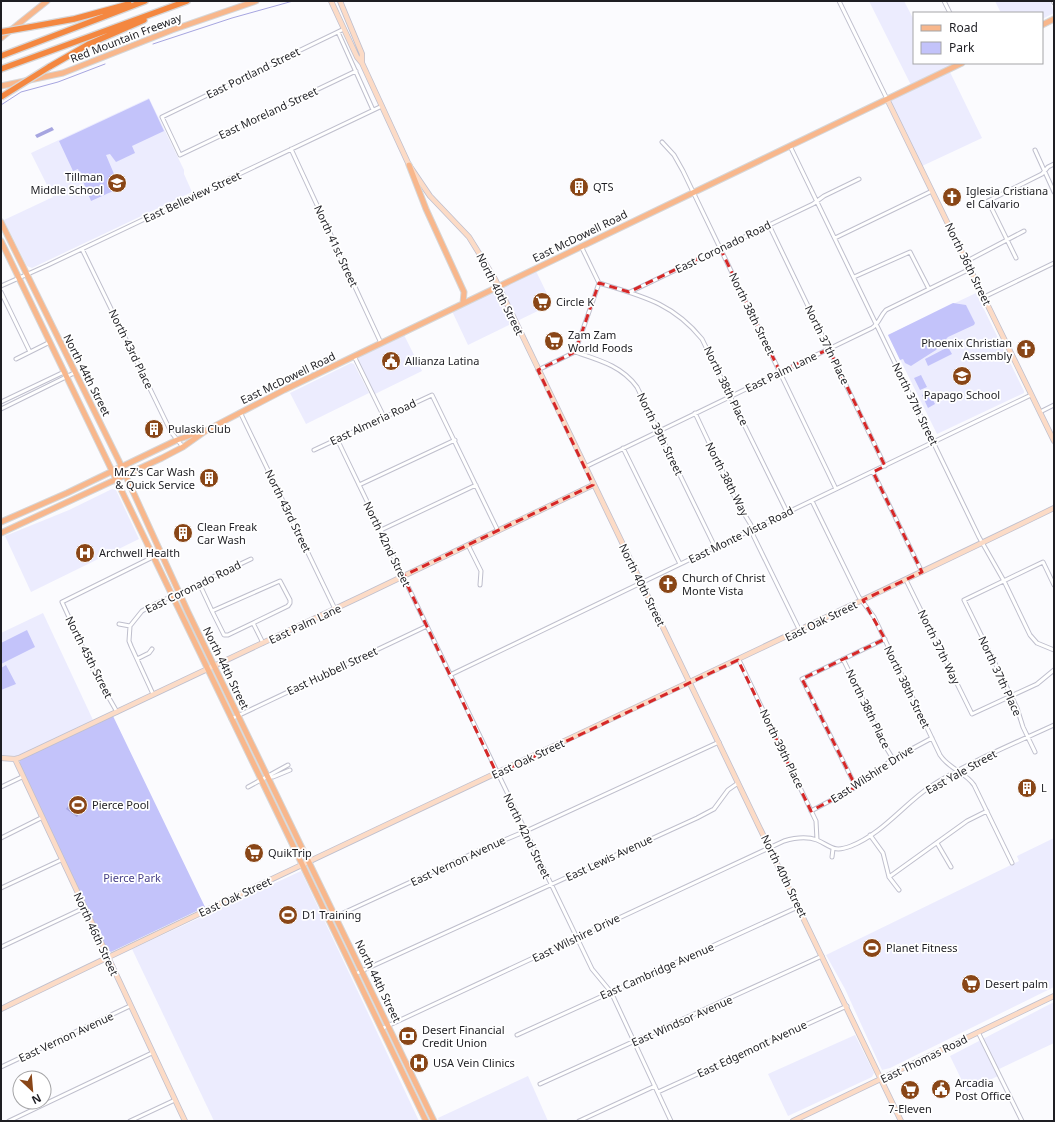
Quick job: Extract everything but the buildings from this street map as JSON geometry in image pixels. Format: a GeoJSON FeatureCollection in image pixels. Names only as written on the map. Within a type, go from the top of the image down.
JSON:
{"type":"FeatureCollection","features":[{"type":"Feature","properties":{"kind":"highway"},"geometry":{"type":"LineString","coordinates":[[1,32],[85,16],[137,1]]}},
{"type":"Feature","properties":{"kind":"highway"},"geometry":{"type":"LineString","coordinates":[[1,56],[145,1]]}},
{"type":"Feature","properties":{"kind":"highway","name":"Red Mountain Freeway"},"geometry":{"type":"LineString","coordinates":[[1,69],[187,1]]}},
{"type":"Feature","properties":{"kind":"highway"},"geometry":{"type":"LineString","coordinates":[[1,97],[96,40],[166,9]]}},
{"type":"Feature","properties":{"kind":"main road"},"geometry":{"type":"LineString","coordinates":[[1,38],[47,1]]}},
{"type":"Feature","properties":{"kind":"main road","name":"Red Mountain Freeway"},"geometry":{"type":"LineString","coordinates":[[1,86],[63,73],[172,30],[256,1]]}},
{"type":"Feature","properties":{"kind":"main road"},"geometry":{"type":"LineString","coordinates":[[1043,24],[1054,19]]}},
{"type":"Feature","properties":{"kind":"main road","name":"East McDowell Road"},"geometry":{"type":"LineString","coordinates":[[1,533],[117,480],[183,447],[207,430],[240,412],[354,356],[960,64]]}},
{"type":"Feature","properties":{"kind":"main road"},"geometry":{"type":"LineString","coordinates":[[409,165],[426,209],[464,292],[463,303]]}},
{"type":"Feature","properties":{"kind":"main road","name":"North 44th Street"},"geometry":{"type":"LineString","coordinates":[[1,222],[74,373],[126,475],[179,592],[238,716],[302,866],[426,1121]]}},
{"type":"Feature","properties":{"kind":"main road"},"geometry":{"type":"LineString","coordinates":[[1,228],[12,246]]}},
{"type":"Feature","properties":{"kind":"main road","name":"North 44th Street"},"geometry":{"type":"LineString","coordinates":[[1,241],[231,719],[309,862],[434,1121]]}},
{"type":"Feature","properties":{"kind":"main road","name":"East McDowell Road"},"geometry":{"type":"LineString","coordinates":[[1,522],[122,467],[176,440],[207,430]]}},
{"type":"Feature","properties":{"kind":"main road"},"geometry":{"type":"LineString","coordinates":[[23,512],[28,520]]}},
{"type":"Feature","properties":{"kind":"main road"},"geometry":{"type":"LineString","coordinates":[[14,516],[18,525]]}},
{"type":"Feature","properties":{"kind":"street","name":"North 40th Street"},"geometry":{"type":"LineString","coordinates":[[331,1],[344,30],[362,63],[409,165],[430,196],[469,237],[483,258],[498,286],[584,467],[847,1006],[901,1121]]}},
{"type":"Feature","properties":{"kind":"street","name":"North 40th Street"},"geometry":{"type":"LineString","coordinates":[[340,1],[362,54],[362,63]]}},
{"type":"Feature","properties":{"kind":"street","name":"North 36th Street"},"geometry":{"type":"LineString","coordinates":[[839,1],[1054,441]]}},
{"type":"Feature","properties":{"kind":"street"},"geometry":{"type":"LineString","coordinates":[[944,1],[950,12]]}},
{"type":"Feature","properties":{"kind":"street","name":"East Portland Street"},"geometry":{"type":"LineString","coordinates":[[180,155],[162,117],[344,30]]}},
{"type":"Feature","properties":{"kind":"street"},"geometry":{"type":"LineString","coordinates":[[338,32],[373,110]]}},
{"type":"Feature","properties":{"kind":"street","name":"East Moreland Street"},"geometry":{"type":"LineString","coordinates":[[180,155],[356,71]]}},
{"type":"Feature","properties":{"kind":"street","name":"East Belleview Street"},"geometry":{"type":"LineString","coordinates":[[1,286],[382,106]]}},
{"type":"Feature","properties":{"kind":"street","name":"North 38th Street"},"geometry":{"type":"LineString","coordinates":[[662,142],[679,163],[836,489]]}},
{"type":"Feature","properties":{"kind":"street","name":"North 37th Street"},"geometry":{"type":"LineString","coordinates":[[790,146],[982,543],[1004,581],[1033,640],[1054,650]]}},
{"type":"Feature","properties":{"kind":"street","name":"North 41st Street"},"geometry":{"type":"LineString","coordinates":[[291,149],[381,343]]}},
{"type":"Feature","properties":{"kind":"street"},"geometry":{"type":"LineString","coordinates":[[1035,150],[1054,192]]}},
{"type":"Feature","properties":{"kind":"street"},"geometry":{"type":"LineString","coordinates":[[1016,258],[988,201],[1042,174],[1054,164]]}},
{"type":"Feature","properties":{"kind":"street"},"geometry":{"type":"LineString","coordinates":[[817,201],[859,179]]}},
{"type":"Feature","properties":{"kind":"street"},"geometry":{"type":"LineString","coordinates":[[835,238],[932,191]]}},
{"type":"Feature","properties":{"kind":"street","name":"East Coronado Road"},"geometry":{"type":"LineString","coordinates":[[629,292],[817,201]]}},
{"type":"Feature","properties":{"kind":"street","name":"North 37th Place"},"geometry":{"type":"LineString","coordinates":[[769,225],[885,466]]}},
{"type":"Feature","properties":{"kind":"street"},"geometry":{"type":"LineString","coordinates":[[967,261],[1024,231]]}},
{"type":"Feature","properties":{"kind":"street"},"geometry":{"type":"LineString","coordinates":[[538,370],[575,352],[599,283],[581,246]]}},
{"type":"Feature","properties":{"kind":"street","name":"North 43rd Place"},"geometry":{"type":"LineString","coordinates":[[82,249],[176,440],[183,447]]}},
{"type":"Feature","properties":{"kind":"street"},"geometry":{"type":"LineString","coordinates":[[854,277],[910,252],[929,289]]}},
{"type":"Feature","properties":{"kind":"street"},"geometry":{"type":"LineString","coordinates":[[984,297],[1054,263]]}},
{"type":"Feature","properties":{"kind":"street","name":"East Palm Lane"},"geometry":{"type":"LineString","coordinates":[[584,467],[877,325],[879,318],[886,310],[970,269]]}},
{"type":"Feature","properties":{"kind":"street","name":"North 38th Place"},"geometry":{"type":"LineString","coordinates":[[599,283],[629,292],[670,309],[692,327],[705,343],[788,512]]}},
{"type":"Feature","properties":{"kind":"street"},"geometry":{"type":"LineString","coordinates":[[1,292],[30,352]]}},
{"type":"Feature","properties":{"kind":"street"},"geometry":{"type":"LineString","coordinates":[[16,359],[50,342]]}},
{"type":"Feature","properties":{"kind":"street","name":"North 39th Street"},"geometry":{"type":"LineString","coordinates":[[575,352],[604,361],[624,372],[631,379],[643,397],[715,547]]}},
{"type":"Feature","properties":{"kind":"street"},"geometry":{"type":"LineString","coordinates":[[354,356],[384,416]]}},
{"type":"Feature","properties":{"kind":"street"},"geometry":{"type":"LineString","coordinates":[[1,402],[74,373]]}},
{"type":"Feature","properties":{"kind":"street"},"geometry":{"type":"LineString","coordinates":[[1,409],[66,375]]}},
{"type":"Feature","properties":{"kind":"street","name":"East Almeria Road"},"geometry":{"type":"LineString","coordinates":[[314,450],[384,416],[432,395],[454,440]]}},
{"type":"Feature","properties":{"kind":"street","name":"East Monte Vista Road"},"geometry":{"type":"LineString","coordinates":[[450,675],[1031,395]]}},
{"type":"Feature","properties":{"kind":"street"},"geometry":{"type":"LineString","coordinates":[[1040,412],[1054,405]]}},
{"type":"Feature","properties":{"kind":"street","name":"North 43rd Street"},"geometry":{"type":"LineString","coordinates":[[240,412],[335,609]]}},
{"type":"Feature","properties":{"kind":"street","name":"North 38th Way"},"geometry":{"type":"LineString","coordinates":[[695,413],[800,631]]}},
{"type":"Feature","properties":{"kind":"street","name":"North 42nd Street"},"geometry":{"type":"LineString","coordinates":[[337,439],[576,938],[596,977],[611,992],[636,1042],[671,1121]]}},
{"type":"Feature","properties":{"kind":"street"},"geometry":{"type":"LineString","coordinates":[[359,485],[454,440],[498,531]]}},
{"type":"Feature","properties":{"kind":"street"},"geometry":{"type":"LineString","coordinates":[[623,448],[680,564]]}},
{"type":"Feature","properties":{"kind":"street"},"geometry":{"type":"LineString","coordinates":[[873,472],[922,572]]}},
{"type":"Feature","properties":{"kind":"street"},"geometry":{"type":"LineString","coordinates":[[381,530],[476,485]]}},
{"type":"Feature","properties":{"kind":"street","name":"East Palm Lane"},"geometry":{"type":"LineString","coordinates":[[14,759],[263,644],[593,485]]}},
{"type":"Feature","properties":{"kind":"street","name":"North 38th Street"},"geometry":{"type":"LineString","coordinates":[[812,501],[862,601],[874,617],[943,760],[952,768],[966,775],[974,785],[1012,863]]}},
{"type":"Feature","properties":{"kind":"street","name":"East Oak Street"},"geometry":{"type":"LineString","coordinates":[[1,1009],[108,957],[800,631],[1054,508]]}},
{"type":"Feature","properties":{"kind":"street"},"geometry":{"type":"LineString","coordinates":[[468,545],[482,571],[480,585]]}},
{"type":"Feature","properties":{"kind":"street"},"geometry":{"type":"LineString","coordinates":[[153,557],[161,553]]}},
{"type":"Feature","properties":{"kind":"street","name":"North 45th Street"},"geometry":{"type":"LineString","coordinates":[[117,712],[93,670],[62,602],[153,557]]}},
{"type":"Feature","properties":{"kind":"street","name":"East Coronado Road"},"geometry":{"type":"LineString","coordinates":[[130,626],[142,611],[179,592],[251,559]]}},
{"type":"Feature","properties":{"kind":"street"},"geometry":{"type":"LineString","coordinates":[[1004,581],[1043,562],[1054,585]]}},
{"type":"Feature","properties":{"kind":"street","name":"North 37th Way"},"geometry":{"type":"LineString","coordinates":[[906,580],[972,714],[1012,696]]}},
{"type":"Feature","properties":{"kind":"street"},"geometry":{"type":"LineString","coordinates":[[199,583],[212,611],[224,635],[228,635],[288,606],[290,600],[280,581],[212,611]]}},
{"type":"Feature","properties":{"kind":"street","name":"North 37th Place"},"geometry":{"type":"LineString","coordinates":[[1004,581],[964,600],[1012,696],[1035,752]]}},
{"type":"Feature","properties":{"kind":"street"},"geometry":{"type":"LineString","coordinates":[[253,623],[263,644]]}},
{"type":"Feature","properties":{"kind":"street"},"geometry":{"type":"LineString","coordinates":[[119,624],[130,626],[129,640],[153,694]]}},
{"type":"Feature","properties":{"kind":"street","name":"East Hubbell Street"},"geometry":{"type":"LineString","coordinates":[[231,719],[427,626]]}},
{"type":"Feature","properties":{"kind":"street"},"geometry":{"type":"LineString","coordinates":[[856,787],[802,679],[885,639]]}},
{"type":"Feature","properties":{"kind":"street"},"geometry":{"type":"LineString","coordinates":[[137,659],[149,653],[152,649]]}},
{"type":"Feature","properties":{"kind":"street","name":"North 38th Place"},"geometry":{"type":"LineString","coordinates":[[844,659],[887,749],[894,759]]}},
{"type":"Feature","properties":{"kind":"street","name":"North 39th Place"},"geometry":{"type":"LineString","coordinates":[[738,660],[818,826],[817,840]]}},
{"type":"Feature","properties":{"kind":"street"},"geometry":{"type":"LineString","coordinates":[[1012,696],[1045,679],[1054,670]]}},
{"type":"Feature","properties":{"kind":"street","name":"East Yale Street"},"geometry":{"type":"LineString","coordinates":[[833,849],[851,846],[870,835],[931,786],[1054,725]]}},
{"type":"Feature","properties":{"kind":"street","name":"East Wilshire Drive"},"geometry":{"type":"LineString","coordinates":[[811,811],[856,787],[894,759],[932,738]]}},
{"type":"Feature","properties":{"kind":"street","name":"East Vernon Avenue"},"geometry":{"type":"LineString","coordinates":[[328,920],[478,851],[526,831],[718,742]]}},
{"type":"Feature","properties":{"kind":"street"},"geometry":{"type":"LineString","coordinates":[[1,758],[14,759]]}},
{"type":"Feature","properties":{"kind":"street","name":"North 46th Street"},"geometry":{"type":"LineString","coordinates":[[14,759],[185,1121]]}},
{"type":"Feature","properties":{"kind":"street"},"geometry":{"type":"LineString","coordinates":[[264,779],[271,773],[288,765]]}},
{"type":"Feature","properties":{"kind":"street"},"geometry":{"type":"LineString","coordinates":[[248,787],[264,779],[290,770]]}},
{"type":"Feature","properties":{"kind":"street"},"geometry":{"type":"LineString","coordinates":[[1,787],[22,777]]}},
{"type":"Feature","properties":{"kind":"street","name":"East Lewis Avenue"},"geometry":{"type":"LineString","coordinates":[[355,974],[714,809],[728,790],[738,783]]}},
{"type":"Feature","properties":{"kind":"street"},"geometry":{"type":"LineString","coordinates":[[890,876],[937,844],[967,821],[987,811]]}},
{"type":"Feature","properties":{"kind":"street"},"geometry":{"type":"LineString","coordinates":[[1,838],[41,818]]}},
{"type":"Feature","properties":{"kind":"street"},"geometry":{"type":"LineString","coordinates":[[870,835],[883,853],[890,876],[899,890]]}},
{"type":"Feature","properties":{"kind":"street"},"geometry":{"type":"LineString","coordinates":[[770,848],[796,838],[817,840],[833,849],[832,858]]}},
{"type":"Feature","properties":{"kind":"street"},"geometry":{"type":"LineString","coordinates":[[937,844],[951,867]]}},
{"type":"Feature","properties":{"kind":"street","name":"East Wilshire Drive"},"geometry":{"type":"LineString","coordinates":[[381,1029],[770,848]]}},
{"type":"Feature","properties":{"kind":"street"},"geometry":{"type":"LineString","coordinates":[[1,888],[61,860]]}},
{"type":"Feature","properties":{"kind":"street","name":"East Cambridge Avenue"},"geometry":{"type":"LineString","coordinates":[[517,1035],[798,907]]}},
{"type":"Feature","properties":{"kind":"street"},"geometry":{"type":"LineString","coordinates":[[1,947],[84,908]]}},
{"type":"Feature","properties":{"kind":"street","name":"East Windsor Avenue"},"geometry":{"type":"LineString","coordinates":[[540,1084],[636,1042],[822,956]]}},
{"type":"Feature","properties":{"kind":"street","name":"East Thomas Road"},"geometry":{"type":"LineString","coordinates":[[793,1121],[1054,996]]}},
{"type":"Feature","properties":{"kind":"street","name":"East Vernon Avenue"},"geometry":{"type":"LineString","coordinates":[[1,1068],[130,1006]]}},
{"type":"Feature","properties":{"kind":"street","name":"East Edgemont Avenue"},"geometry":{"type":"LineString","coordinates":[[658,1092],[847,1006]]}},
{"type":"Feature","properties":{"kind":"street"},"geometry":{"type":"LineString","coordinates":[[978,1032],[1022,1121]]}},
{"type":"Feature","properties":{"kind":"street"},"geometry":{"type":"LineString","coordinates":[[8,1121],[152,1053]]}},
{"type":"Feature","properties":{"kind":"street"},"geometry":{"type":"LineString","coordinates":[[397,1061],[404,1058]]}},
{"type":"Feature","properties":{"kind":"street"},"geometry":{"type":"LineString","coordinates":[[579,1121],[655,1086]]}},
{"type":"Feature","properties":{"kind":"street"},"geometry":{"type":"LineString","coordinates":[[130,1121],[175,1100]]}},
{"type":"Feature","properties":{"kind":"highlighted area"},"geometry":{"type":"Polygon","coordinates":[[[720,248],[780,372],[829,349],[885,466],[873,472],[922,572],[863,600],[885,639],[802,679],[856,787],[811,811],[738,660],[497,774],[403,576],[593,485],[538,370],[575,352],[599,283],[629,292],[720,248]]]}},
{"type":"Feature","properties":{"kind":"shaded area"},"geometry":{"type":"Polygon","coordinates":[[[869,1],[904,1],[913,18],[913,64],[960,64],[949,70],[982,138],[920,167],[887,99],[912,87],[869,1]]]}},
{"type":"Feature","properties":{"kind":"shaded area"},"geometry":{"type":"Polygon","coordinates":[[[995,1],[1050,1],[1054,13],[1043,18],[1043,12],[1000,12],[995,1]]]}},
{"type":"Feature","properties":{"kind":"shaded area","name":"Tillman Middle School"},"geometry":{"type":"Polygon","coordinates":[[[149,98],[184,170],[184,174],[192,192],[32,268],[27,266],[4,220],[53,197],[31,153],[149,98]]]}},
{"type":"Feature","properties":{"kind":"shaded area"},"geometry":{"type":"Polygon","coordinates":[[[52,127],[54,130],[37,138],[35,135],[52,127]]]}},
{"type":"Feature","properties":{"kind":"shaded area"},"geometry":{"type":"Polygon","coordinates":[[[535,269],[552,304],[468,345],[451,309],[535,269]]]}},
{"type":"Feature","properties":{"kind":"shaded area","name":"Papago School"},"geometry":{"type":"Polygon","coordinates":[[[976,293],[1024,393],[937,434],[888,335],[976,293]]]}},
{"type":"Feature","properties":{"kind":"shaded area"},"geometry":{"type":"Polygon","coordinates":[[[403,333],[422,371],[373,395],[354,356],[403,333]]]}},
{"type":"Feature","properties":{"kind":"shaded area"},"geometry":{"type":"Polygon","coordinates":[[[351,363],[354,364],[369,393],[306,424],[290,393],[351,363]]]}},
{"type":"Feature","properties":{"kind":"shaded area"},"geometry":{"type":"Polygon","coordinates":[[[112,489],[116,490],[139,539],[31,592],[5,536],[69,510],[112,489]]]}},
{"type":"Feature","properties":{"kind":"shaded area"},"geometry":{"type":"Polygon","coordinates":[[[43,613],[93,720],[17,756],[1,755],[1,633],[43,613]]]}},
{"type":"Feature","properties":{"kind":"shaded area"},"geometry":{"type":"Polygon","coordinates":[[[74,798],[79,801],[76,806],[82,810],[77,817],[66,809],[74,798]]]}},
{"type":"Feature","properties":{"kind":"shaded area"},"geometry":{"type":"Polygon","coordinates":[[[1054,838],[1054,987],[890,1068],[882,1070],[845,989],[826,955],[1019,861],[1017,856],[1054,838]]]}},
{"type":"Feature","properties":{"kind":"shaded area"},"geometry":{"type":"Polygon","coordinates":[[[301,871],[419,1121],[214,1121],[132,949],[301,871]]]}},
{"type":"Feature","properties":{"kind":"shaded area"},"geometry":{"type":"Polygon","coordinates":[[[1054,1002],[1054,1043],[995,1071],[998,1076],[967,1091],[950,1056],[1054,1002]]]}},
{"type":"Feature","properties":{"kind":"shaded area"},"geometry":{"type":"Polygon","coordinates":[[[855,1035],[874,1073],[872,1077],[788,1116],[768,1074],[855,1035]]]}},
{"type":"Feature","properties":{"kind":"shaded area"},"geometry":{"type":"Polygon","coordinates":[[[528,1076],[548,1121],[439,1121],[438,1118],[528,1076]]]}},
{"type":"Feature","properties":{"kind":"green space"},"geometry":{"type":"Polygon","coordinates":[[[149,99],[164,131],[132,146],[135,153],[116,162],[110,154],[106,155],[120,188],[91,201],[78,169],[73,171],[59,141],[149,99]]]}},
{"type":"Feature","properties":{"kind":"green space"},"geometry":{"type":"Polygon","coordinates":[[[953,303],[966,305],[975,323],[974,325],[948,337],[936,350],[911,366],[905,363],[903,359],[900,360],[888,335],[953,303]]]}},
{"type":"Feature","properties":{"kind":"green space"},"geometry":{"type":"Polygon","coordinates":[[[948,347],[952,354],[928,366],[925,359],[948,347]]]}},
{"type":"Feature","properties":{"kind":"green space"},"geometry":{"type":"Polygon","coordinates":[[[921,375],[927,387],[920,390],[914,378],[921,375]]]}},
{"type":"Feature","properties":{"kind":"green space"},"geometry":{"type":"Polygon","coordinates":[[[929,392],[935,404],[928,408],[922,395],[929,392]]]}},
{"type":"Feature","properties":{"kind":"green space"},"geometry":{"type":"Polygon","coordinates":[[[27,630],[35,647],[1,664],[1,643],[27,630]]]}},
{"type":"Feature","properties":{"kind":"green space"},"geometry":{"type":"Polygon","coordinates":[[[6,665],[16,684],[1,690],[1,668],[6,665]]]}},
{"type":"Feature","properties":{"kind":"green space","name":"Pierce Park"},"geometry":{"type":"Polygon","coordinates":[[[113,716],[205,907],[111,952],[107,950],[19,764],[20,760],[113,716]]]}},
{"type":"Feature","properties":{"kind":"waterway"},"geometry":{"type":"LineString","coordinates":[[153,44],[232,18],[293,1]]}},
{"type":"Feature","properties":{"kind":"waterway"},"geometry":{"type":"LineString","coordinates":[[1,105],[21,92],[58,82],[105,64]]}},
{"type":"Feature","properties":{"kind":"place","name":"Tillman Middle School"},"geometry":{"type":"Point","coordinates":[117,183]}},
{"type":"Feature","properties":{"kind":"place","name":"QTS"},"geometry":{"type":"Point","coordinates":[579,187]}},
{"type":"Feature","properties":{"kind":"place","name":"Iglesia Cristiana el Calvario"},"geometry":{"type":"Point","coordinates":[952,197]}},
{"type":"Feature","properties":{"kind":"place","name":"Circle K"},"geometry":{"type":"Point","coordinates":[542,302]}},
{"type":"Feature","properties":{"kind":"place","name":"Zam Zam World Foods"},"geometry":{"type":"Point","coordinates":[554,341]}},
{"type":"Feature","properties":{"kind":"place","name":"Phoenix Christian Assembly"},"geometry":{"type":"Point","coordinates":[1026,349]}},
{"type":"Feature","properties":{"kind":"place","name":"Allianza Latina"},"geometry":{"type":"Point","coordinates":[391,361]}},
{"type":"Feature","properties":{"kind":"place","name":"Papago School"},"geometry":{"type":"Point","coordinates":[962,376]}},
{"type":"Feature","properties":{"kind":"place","name":"Pulaski Club"},"geometry":{"type":"Point","coordinates":[154,429]}},
{"type":"Feature","properties":{"kind":"place","name":"Mr.Z's Car Wash & Quick Service"},"geometry":{"type":"Point","coordinates":[209,478]}},
{"type":"Feature","properties":{"kind":"place","name":"Clean Freak Car Wash"},"geometry":{"type":"Point","coordinates":[183,533]}},
{"type":"Feature","properties":{"kind":"place","name":"Archwell Health"},"geometry":{"type":"Point","coordinates":[85,553]}},
{"type":"Feature","properties":{"kind":"place","name":"Church of Christ Monte Vista"},"geometry":{"type":"Point","coordinates":[668,584]}},
{"type":"Feature","properties":{"kind":"place","name":"L"},"geometry":{"type":"Point","coordinates":[1027,788]}},
{"type":"Feature","properties":{"kind":"place","name":"Pierce Pool"},"geometry":{"type":"Point","coordinates":[78,805]}},
{"type":"Feature","properties":{"kind":"place","name":"QuikTrip"},"geometry":{"type":"Point","coordinates":[254,853]}},
{"type":"Feature","properties":{"kind":"place","name":"D1 Training"},"geometry":{"type":"Point","coordinates":[288,915]}},
{"type":"Feature","properties":{"kind":"place","name":"Planet Fitness"},"geometry":{"type":"Point","coordinates":[872,948]}},
{"type":"Feature","properties":{"kind":"place","name":"Desert palm"},"geometry":{"type":"Point","coordinates":[971,984]}},
{"type":"Feature","properties":{"kind":"place","name":"Desert Financial Credit Union"},"geometry":{"type":"Point","coordinates":[408,1036]}},
{"type":"Feature","properties":{"kind":"place","name":"USA Vein Clinics"},"geometry":{"type":"Point","coordinates":[419,1063]}},
{"type":"Feature","properties":{"kind":"place","name":"Arcadia Post Office"},"geometry":{"type":"Point","coordinates":[941,1089]}},
{"type":"Feature","properties":{"kind":"place","name":"7-Eleven"},"geometry":{"type":"Point","coordinates":[910,1090]}}]}
